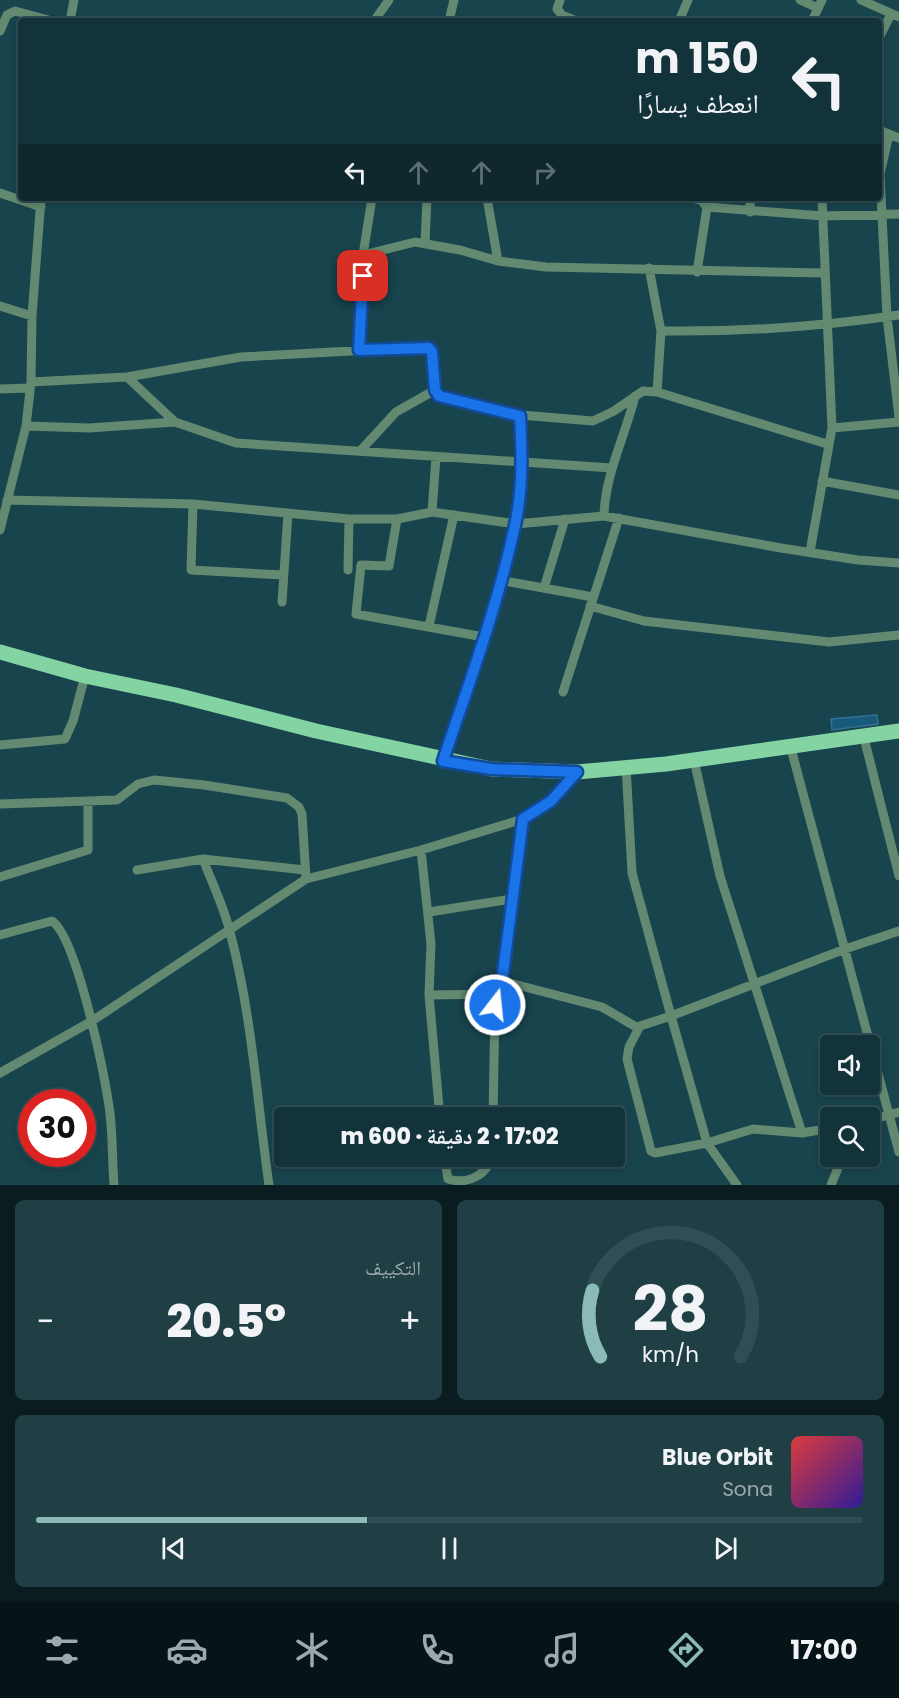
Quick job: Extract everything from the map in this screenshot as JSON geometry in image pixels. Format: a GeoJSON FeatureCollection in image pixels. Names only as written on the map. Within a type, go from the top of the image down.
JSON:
{"type":"FeatureCollection","features":[{"type":"Feature","properties":{"kind":"main road"},"geometry":{"type":"LineString","coordinates":[[0,651],[85,676],[443,761],[491,769],[577,772],[694,760],[863,734],[899,731]]}},
{"type":"Feature","properties":{"kind":"street"},"geometry":{"type":"LineString","coordinates":[[71,18],[74,0]]}},
{"type":"Feature","properties":{"kind":"street"},"geometry":{"type":"LineString","coordinates":[[376,18],[389,0]]}},
{"type":"Feature","properties":{"kind":"street"},"geometry":{"type":"LineString","coordinates":[[450,18],[454,0]]}},
{"type":"Feature","properties":{"kind":"street"},"geometry":{"type":"LineString","coordinates":[[560,0],[557,9],[569,18]]}},
{"type":"Feature","properties":{"kind":"street"},"geometry":{"type":"LineString","coordinates":[[680,18],[688,0]]}},
{"type":"Feature","properties":{"kind":"street"},"geometry":{"type":"LineString","coordinates":[[800,0],[820,4],[813,18]]}},
{"type":"Feature","properties":{"kind":"street"},"geometry":{"type":"LineString","coordinates":[[861,0],[895,15],[882,34]]}},
{"type":"Feature","properties":{"kind":"street"},"geometry":{"type":"LineString","coordinates":[[0,31],[7,15],[15,11],[41,18]]}},
{"type":"Feature","properties":{"kind":"street"},"geometry":{"type":"LineString","coordinates":[[882,131],[899,138]]}},
{"type":"Feature","properties":{"kind":"street"},"geometry":{"type":"LineString","coordinates":[[882,165],[889,134]]}},
{"type":"Feature","properties":{"kind":"street"},"geometry":{"type":"LineString","coordinates":[[0,192],[18,196]]}},
{"type":"Feature","properties":{"kind":"street"},"geometry":{"type":"LineString","coordinates":[[359,350],[363,255],[372,201]]}},
{"type":"Feature","properties":{"kind":"street"},"geometry":{"type":"LineString","coordinates":[[425,243],[427,201]]}},
{"type":"Feature","properties":{"kind":"street"},"geometry":{"type":"LineString","coordinates":[[488,201],[498,261]]}},
{"type":"Feature","properties":{"kind":"street"},"geometry":{"type":"LineString","coordinates":[[702,201],[707,207],[750,212],[823,216],[899,214]]}},
{"type":"Feature","properties":{"kind":"street"},"geometry":{"type":"LineString","coordinates":[[750,201],[750,212]]}},
{"type":"Feature","properties":{"kind":"street"},"geometry":{"type":"LineString","coordinates":[[810,552],[827,444],[832,428],[823,273],[822,201]]}},
{"type":"Feature","properties":{"kind":"street"},"geometry":{"type":"LineString","coordinates":[[882,201],[887,317],[899,417]]}},
{"type":"Feature","properties":{"kind":"street"},"geometry":{"type":"LineString","coordinates":[[0,530],[26,426],[31,385],[32,316],[41,202]]}},
{"type":"Feature","properties":{"kind":"street"},"geometry":{"type":"LineString","coordinates":[[697,272],[707,207]]}},
{"type":"Feature","properties":{"kind":"street"},"geometry":{"type":"LineString","coordinates":[[363,255],[395,246],[425,243],[498,261],[546,267],[823,273]]}},
{"type":"Feature","properties":{"kind":"street"},"geometry":{"type":"LineString","coordinates":[[649,268],[661,331],[657,392]]}},
{"type":"Feature","properties":{"kind":"street"},"geometry":{"type":"LineString","coordinates":[[0,306],[32,316]]}},
{"type":"Feature","properties":{"kind":"street"},"geometry":{"type":"LineString","coordinates":[[661,331],[747,331],[827,326],[899,315]]}},
{"type":"Feature","properties":{"kind":"street"},"geometry":{"type":"LineString","coordinates":[[0,389],[127,377],[241,357],[429,348],[432,352],[435,390],[441,397],[520,416],[586,422],[598,419],[643,391],[657,392],[827,444]]}},
{"type":"Feature","properties":{"kind":"street"},"geometry":{"type":"LineString","coordinates":[[127,377],[175,422]]}},
{"type":"Feature","properties":{"kind":"street"},"geometry":{"type":"LineString","coordinates":[[361,450],[396,412],[435,390]]}},
{"type":"Feature","properties":{"kind":"street"},"geometry":{"type":"LineString","coordinates":[[604,516],[605,488],[628,424],[634,396]]}},
{"type":"Feature","properties":{"kind":"street"},"geometry":{"type":"LineString","coordinates":[[443,761],[484,637],[516,524],[522,464],[520,416]]}},
{"type":"Feature","properties":{"kind":"street"},"geometry":{"type":"LineString","coordinates":[[26,426],[89,428],[175,422],[236,443],[361,450],[522,464],[612,468]]}},
{"type":"Feature","properties":{"kind":"street"},"geometry":{"type":"LineString","coordinates":[[832,428],[899,422]]}},
{"type":"Feature","properties":{"kind":"street"},"geometry":{"type":"LineString","coordinates":[[432,512],[436,457]]}},
{"type":"Feature","properties":{"kind":"street"},"geometry":{"type":"LineString","coordinates":[[822,481],[899,495]]}},
{"type":"Feature","properties":{"kind":"street"},"geometry":{"type":"LineString","coordinates":[[7,500],[193,504],[349,519],[397,519],[432,512],[516,524],[604,516],[810,552],[899,563]]}},
{"type":"Feature","properties":{"kind":"street"},"geometry":{"type":"LineString","coordinates":[[193,504],[191,570],[283,575]]}},
{"type":"Feature","properties":{"kind":"street"},"geometry":{"type":"LineString","coordinates":[[282,602],[288,513]]}},
{"type":"Feature","properties":{"kind":"street"},"geometry":{"type":"LineString","coordinates":[[429,626],[454,515]]}},
{"type":"Feature","properties":{"kind":"street"},"geometry":{"type":"LineString","coordinates":[[563,692],[619,518]]}},
{"type":"Feature","properties":{"kind":"street"},"geometry":{"type":"LineString","coordinates":[[348,570],[349,519]]}},
{"type":"Feature","properties":{"kind":"street"},"geometry":{"type":"LineString","coordinates":[[397,519],[389,566],[361,565],[356,614],[484,637]]}},
{"type":"Feature","properties":{"kind":"street"},"geometry":{"type":"LineString","coordinates":[[544,588],[565,519]]}},
{"type":"Feature","properties":{"kind":"street"},"geometry":{"type":"LineString","coordinates":[[499,580],[544,588],[644,621],[829,642],[899,635]]}},
{"type":"Feature","properties":{"kind":"street"},"geometry":{"type":"LineString","coordinates":[[0,745],[65,739],[73,721],[85,676]]}},
{"type":"Feature","properties":{"kind":"street"},"geometry":{"type":"LineString","coordinates":[[863,734],[899,876]]}},
{"type":"Feature","properties":{"kind":"street"},"geometry":{"type":"LineString","coordinates":[[790,745],[845,949],[894,1114],[899,1152]]}},
{"type":"Feature","properties":{"kind":"street"},"geometry":{"type":"LineString","coordinates":[[694,760],[720,876],[802,1133]]}},
{"type":"Feature","properties":{"kind":"street"},"geometry":{"type":"LineString","coordinates":[[626,766],[628,825],[633,873],[707,1143],[737,1185]]}},
{"type":"Feature","properties":{"kind":"street"},"geometry":{"type":"LineString","coordinates":[[137,870],[203,859],[306,874],[421,849],[523,819],[551,801],[577,772]]}},
{"type":"Feature","properties":{"kind":"street"},"geometry":{"type":"LineString","coordinates":[[0,804],[117,800],[138,784],[154,780],[287,798],[299,807],[302,813],[306,874]]}},
{"type":"Feature","properties":{"kind":"street"},"geometry":{"type":"LineString","coordinates":[[0,877],[88,850],[88,801]]}},
{"type":"Feature","properties":{"kind":"street"},"geometry":{"type":"LineString","coordinates":[[493,1107],[495,1005],[502,981],[523,819]]}},
{"type":"Feature","properties":{"kind":"street"},"geometry":{"type":"LineString","coordinates":[[421,849],[429,912],[431,944],[429,995],[439,1107]]}},
{"type":"Feature","properties":{"kind":"street"},"geometry":{"type":"LineString","coordinates":[[203,859],[230,931],[257,1074],[269,1185]]}},
{"type":"Feature","properties":{"kind":"street"},"geometry":{"type":"LineString","coordinates":[[0,1073],[92,1021],[230,931],[306,874]]}},
{"type":"Feature","properties":{"kind":"street"},"geometry":{"type":"LineString","coordinates":[[429,912],[512,899]]}},
{"type":"Feature","properties":{"kind":"street"},"geometry":{"type":"LineString","coordinates":[[0,935],[47,922],[55,923],[67,946],[92,1021],[109,1106],[114,1185]]}},
{"type":"Feature","properties":{"kind":"street"},"geometry":{"type":"LineString","coordinates":[[820,1130],[802,1133],[753,1130],[655,1154],[648,1147],[627,1059],[638,1028],[643,1024],[671,1016],[845,949],[899,931]]}},
{"type":"Feature","properties":{"kind":"street"},"geometry":{"type":"LineString","coordinates":[[502,981],[602,1006],[638,1028]]}},
{"type":"Feature","properties":{"kind":"street"},"geometry":{"type":"LineString","coordinates":[[429,995],[498,994]]}},
{"type":"Feature","properties":{"kind":"street"},"geometry":{"type":"LineString","coordinates":[[447,1167],[450,1181],[475,1184],[484,1176],[488,1167]]}},
{"type":"Feature","properties":{"kind":"street"},"geometry":{"type":"LineString","coordinates":[[831,1185],[838,1167]]}},
{"type":"Feature","properties":{"kind":"building"},"geometry":{"type":"Polygon","coordinates":[[[877,715],[878,724],[832,730],[831,719],[877,715]]]}},
{"type":"Feature","properties":{"kind":"route"},"geometry":{"type":"LineString","coordinates":[[363,276],[359,350],[429,348],[432,352],[435,390],[439,396],[520,416],[522,464],[516,524],[484,637],[443,761],[525,772],[577,772],[551,801],[523,819],[502,981],[495,1005]]}}]}
